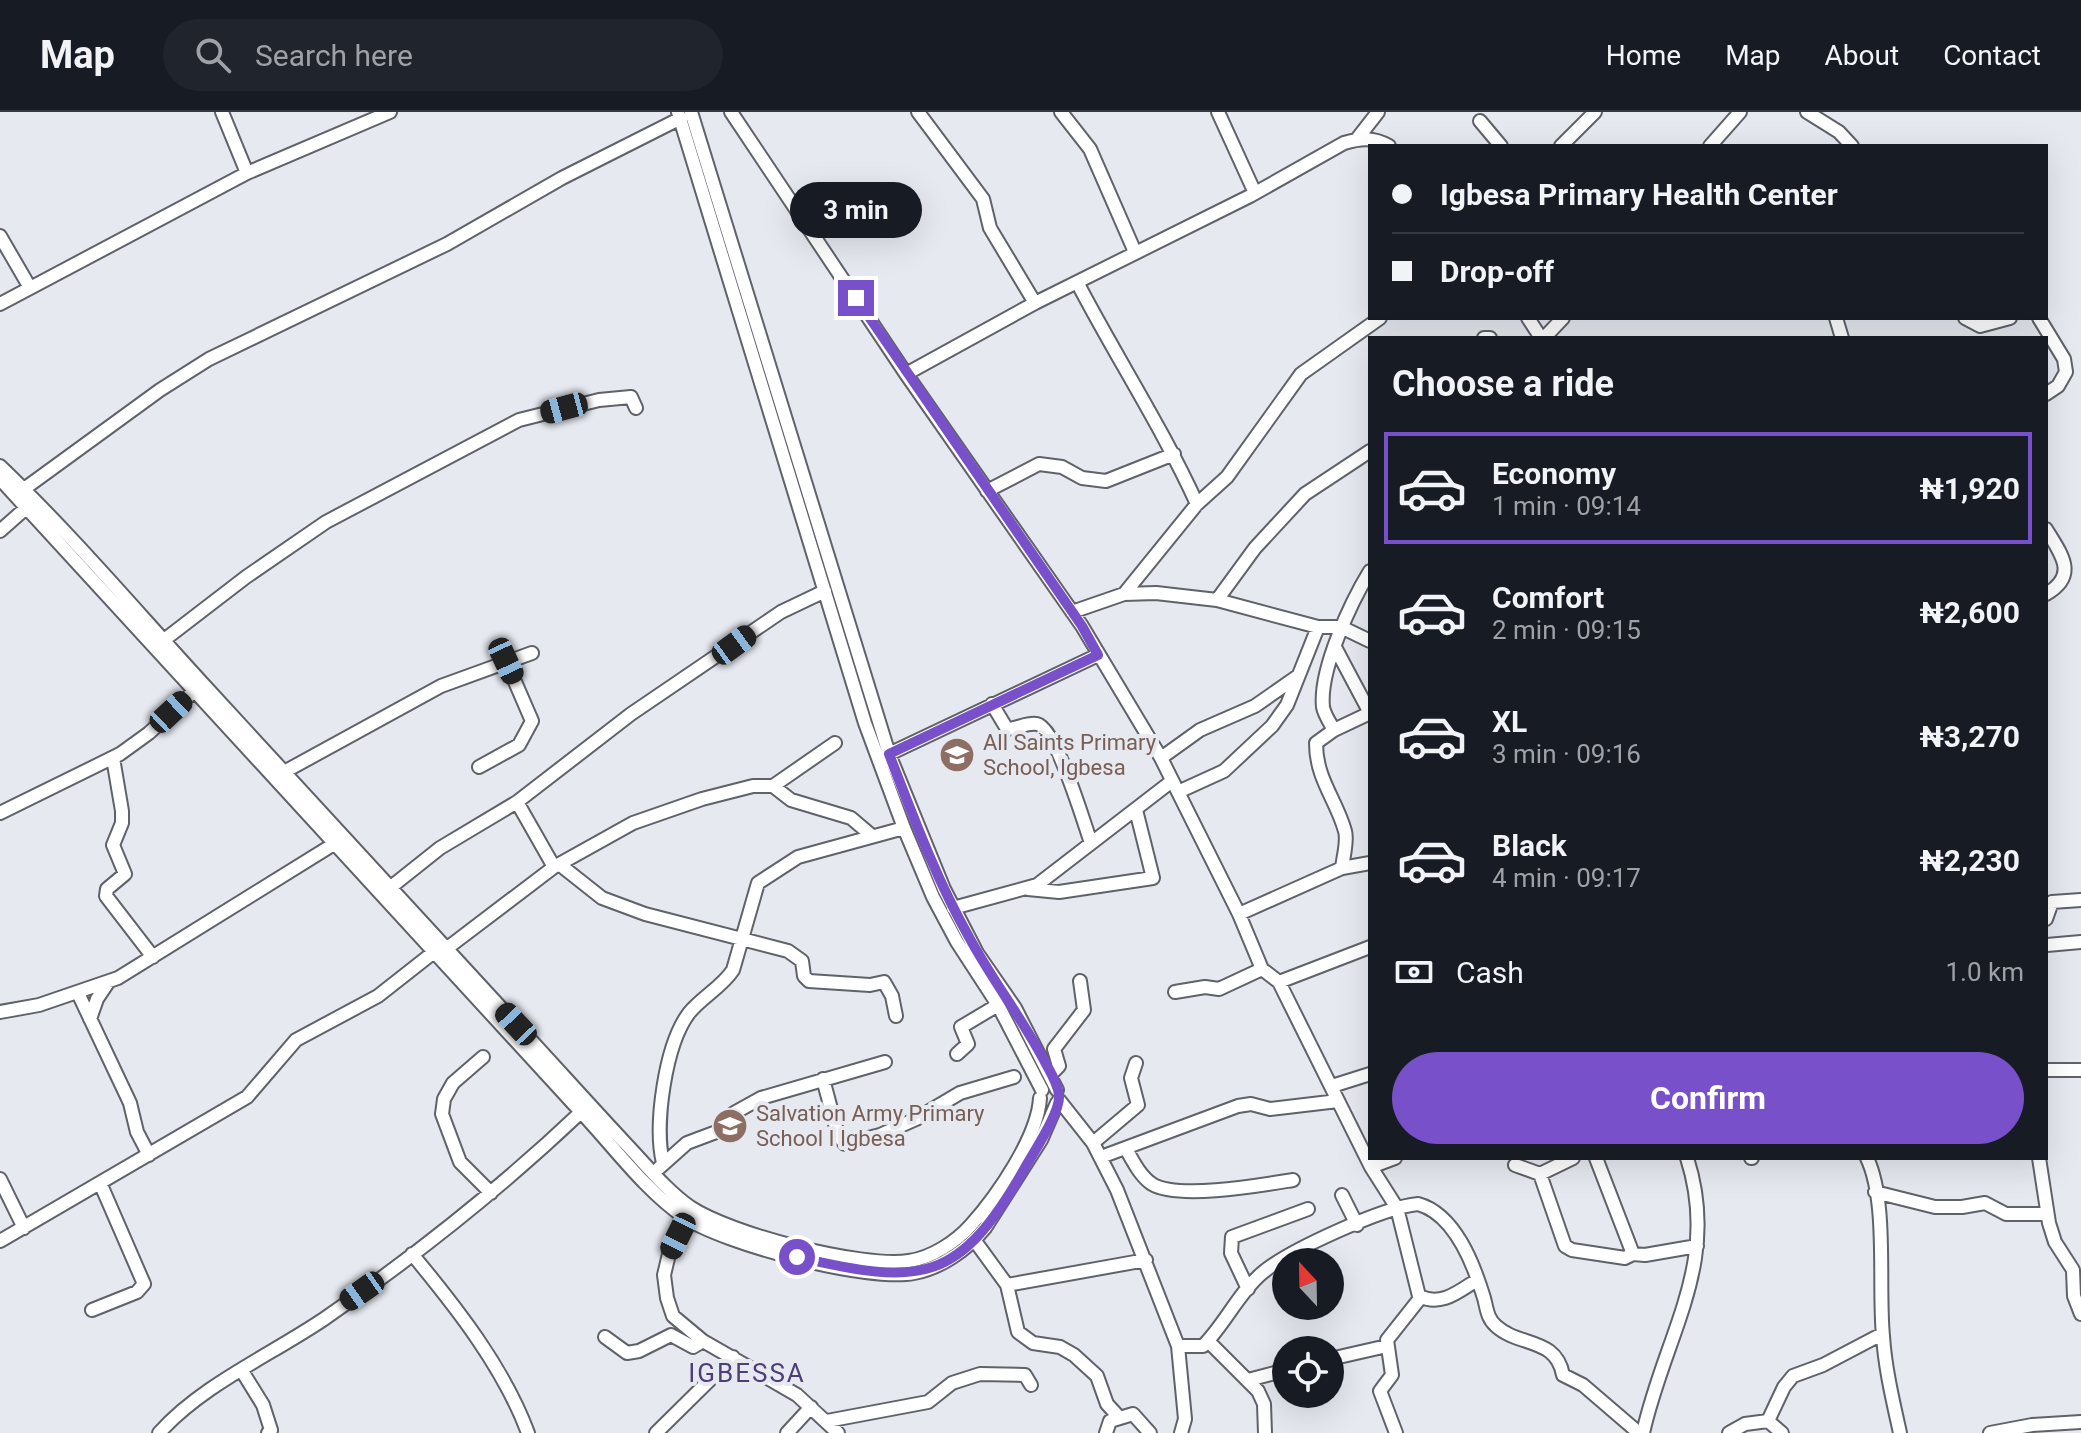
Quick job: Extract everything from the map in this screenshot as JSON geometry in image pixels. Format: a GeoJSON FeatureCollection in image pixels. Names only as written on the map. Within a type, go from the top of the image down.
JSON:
{"type":"FeatureCollection","features":[{"type":"Feature","properties":{"kind":"street"},"geometry":{"type":"LineString","coordinates":[[222,112],[247,173]]}},
{"type":"Feature","properties":{"kind":"street"},"geometry":{"type":"LineString","coordinates":[[0,304],[247,173],[390,112]]}},
{"type":"Feature","properties":{"kind":"street"},"geometry":{"type":"LineString","coordinates":[[731,112],[906,374],[1072,612],[1161,758],[1239,914],[1262,969],[1279,982],[1371,1167],[1397,1208],[1421,1297],[1414,1309],[1399,1322],[1387,1346],[1392,1375],[1380,1391],[1396,1433]]}},
{"type":"Feature","properties":{"kind":"street"},"geometry":{"type":"LineString","coordinates":[[918,112],[983,199],[990,228],[1035,303]]}},
{"type":"Feature","properties":{"kind":"street"},"geometry":{"type":"LineString","coordinates":[[1061,112],[1090,149],[1135,252]]}},
{"type":"Feature","properties":{"kind":"street"},"geometry":{"type":"LineString","coordinates":[[1218,112],[1255,193]]}},
{"type":"Feature","properties":{"kind":"street"},"geometry":{"type":"LineString","coordinates":[[1357,139],[1378,112]]}},
{"type":"Feature","properties":{"kind":"street"},"geometry":{"type":"LineString","coordinates":[[1563,144],[1595,112]]}},
{"type":"Feature","properties":{"kind":"street"},"geometry":{"type":"LineString","coordinates":[[1712,144],[1740,112]]}},
{"type":"Feature","properties":{"kind":"street"},"geometry":{"type":"LineString","coordinates":[[1807,112],[1839,132],[1850,144]]}},
{"type":"Feature","properties":{"kind":"street"},"geometry":{"type":"LineString","coordinates":[[24,489],[160,390],[209,359],[447,244],[562,178],[684,114]]}},
{"type":"Feature","properties":{"kind":"street"},"geometry":{"type":"LineString","coordinates":[[0,479],[334,844],[658,1168],[693,1209],[738,1228],[851,1258],[881,1262],[917,1260],[936,1252],[965,1232],[987,1205],[1028,1138],[1038,1115],[1041,1094],[998,1005],[957,942],[933,897],[865,723],[684,114]]}},
{"type":"Feature","properties":{"kind":"street"},"geometry":{"type":"LineString","coordinates":[[0,466],[391,887],[440,950],[660,1198],[686,1219],[772,1251],[882,1274],[901,1275],[936,1266],[975,1241],[1016,1183],[1041,1140],[1058,1097],[1051,1074],[953,908],[889,754],[684,114]]}},
{"type":"Feature","properties":{"kind":"street"},"geometry":{"type":"LineString","coordinates":[[1480,121],[1499,144]]}},
{"type":"Feature","properties":{"kind":"street"},"geometry":{"type":"LineString","coordinates":[[906,374],[1035,303],[1255,193],[1322,155],[1357,139],[1377,139],[1386,144]]}},
{"type":"Feature","properties":{"kind":"street"},"geometry":{"type":"LineString","coordinates":[[0,236],[29,286]]}},
{"type":"Feature","properties":{"kind":"street"},"geometry":{"type":"LineString","coordinates":[[1077,282],[1109,345],[1174,454],[1197,504]]}},
{"type":"Feature","properties":{"kind":"street"},"geometry":{"type":"LineString","coordinates":[[1124,594],[1197,504],[1227,477],[1301,374],[1377,320]]}},
{"type":"Feature","properties":{"kind":"street"},"geometry":{"type":"LineString","coordinates":[[1544,336],[1561,320]]}},
{"type":"Feature","properties":{"kind":"street"},"geometry":{"type":"LineString","coordinates":[[1969,320],[1980,326],[2002,320]]}},
{"type":"Feature","properties":{"kind":"street"},"geometry":{"type":"LineString","coordinates":[[2040,320],[2064,359],[2066,372],[2058,386],[2048,393]]}},
{"type":"Feature","properties":{"kind":"street"},"geometry":{"type":"LineString","coordinates":[[164,640],[246,577],[326,522],[519,420],[599,400],[631,397],[636,408]]}},
{"type":"Feature","properties":{"kind":"street"},"geometry":{"type":"LineString","coordinates":[[1217,600],[1255,548],[1294,505],[1368,452]]}},
{"type":"Feature","properties":{"kind":"street"},"geometry":{"type":"LineString","coordinates":[[987,491],[1039,464],[1062,467],[1082,478],[1106,481],[1174,454]]}},
{"type":"Feature","properties":{"kind":"street"},"geometry":{"type":"LineString","coordinates":[[0,531],[26,508]]}},
{"type":"Feature","properties":{"kind":"street"},"geometry":{"type":"LineString","coordinates":[[2048,532],[2066,564],[2065,577],[2057,588],[2048,593]]}},
{"type":"Feature","properties":{"kind":"street"},"geometry":{"type":"LineString","coordinates":[[1334,730],[1323,709],[1327,670],[1341,627],[1368,575]]}},
{"type":"Feature","properties":{"kind":"street"},"geometry":{"type":"LineString","coordinates":[[391,887],[440,848],[517,802],[631,714],[781,612],[825,591]]}},
{"type":"Feature","properties":{"kind":"street"},"geometry":{"type":"LineString","coordinates":[[1072,612],[1124,594],[1156,593],[1217,600],[1318,627],[1341,627],[1368,640]]}},
{"type":"Feature","properties":{"kind":"street"},"geometry":{"type":"LineString","coordinates":[[1028,889],[1136,810],[1175,786],[1224,771],[1272,726],[1287,705],[1318,627]]}},
{"type":"Feature","properties":{"kind":"street"},"geometry":{"type":"LineString","coordinates":[[1336,649],[1368,709]]}},
{"type":"Feature","properties":{"kind":"street"},"geometry":{"type":"LineString","coordinates":[[284,772],[441,686],[532,653]]}},
{"type":"Feature","properties":{"kind":"street"},"geometry":{"type":"LineString","coordinates":[[889,754],[1098,655]]}},
{"type":"Feature","properties":{"kind":"street"},"geometry":{"type":"LineString","coordinates":[[479,767],[519,745],[532,721],[506,661]]}},
{"type":"Feature","properties":{"kind":"street"},"geometry":{"type":"LineString","coordinates":[[1161,758],[1200,730],[1255,706],[1300,674]]}},
{"type":"Feature","properties":{"kind":"street"},"geometry":{"type":"LineString","coordinates":[[0,813],[113,758],[149,733],[193,692]]}},
{"type":"Feature","properties":{"kind":"street"},"geometry":{"type":"LineString","coordinates":[[992,704],[1007,729],[1035,724],[1044,728],[1066,772],[1091,843]]}},
{"type":"Feature","properties":{"kind":"street"},"geometry":{"type":"LineString","coordinates":[[1342,868],[1346,832],[1326,790],[1315,755],[1316,743],[1334,730],[1368,714]]}},
{"type":"Feature","properties":{"kind":"street"},"geometry":{"type":"LineString","coordinates":[[0,1241],[101,1185],[247,1097],[296,1040],[378,996],[556,866],[633,823],[675,806],[753,786],[773,786],[835,743]]}},
{"type":"Feature","properties":{"kind":"street"},"geometry":{"type":"LineString","coordinates":[[113,758],[122,811],[122,823],[113,845],[125,874],[107,889],[106,896],[153,957]]}},
{"type":"Feature","properties":{"kind":"street"},"geometry":{"type":"LineString","coordinates":[[773,786],[791,800],[851,818],[871,835]]}},
{"type":"Feature","properties":{"kind":"street"},"geometry":{"type":"LineString","coordinates":[[517,802],[556,866],[602,898],[792,953],[805,964],[804,976],[809,981],[870,985],[884,982],[892,996],[896,1016]]}},
{"type":"Feature","properties":{"kind":"street"},"geometry":{"type":"LineString","coordinates":[[953,908],[1028,889],[1059,892],[1153,878],[1136,810]]}},
{"type":"Feature","properties":{"kind":"street"},"geometry":{"type":"LineString","coordinates":[[658,1168],[660,1124],[672,1046],[690,1012],[733,970],[758,883],[793,859],[904,828]]}},
{"type":"Feature","properties":{"kind":"street"},"geometry":{"type":"LineString","coordinates":[[0,1012],[39,1005],[109,981],[334,844]]}},
{"type":"Feature","properties":{"kind":"street"},"geometry":{"type":"LineString","coordinates":[[1239,914],[1342,868],[1368,863]]}},
{"type":"Feature","properties":{"kind":"street"},"geometry":{"type":"LineString","coordinates":[[2048,913],[2052,902],[2081,900]]}},
{"type":"Feature","properties":{"kind":"street"},"geometry":{"type":"LineString","coordinates":[[2048,944],[2081,942]]}},
{"type":"Feature","properties":{"kind":"street"},"geometry":{"type":"LineString","coordinates":[[1279,982],[1368,948]]}},
{"type":"Feature","properties":{"kind":"street"},"geometry":{"type":"LineString","coordinates":[[1175,992],[1205,987],[1219,989],[1262,969]]}},
{"type":"Feature","properties":{"kind":"street"},"geometry":{"type":"LineString","coordinates":[[90,1019],[97,999],[109,981]]}},
{"type":"Feature","properties":{"kind":"street"},"geometry":{"type":"LineString","coordinates":[[1051,1074],[1059,1066],[1054,1049],[1084,1010],[1080,981]]}},
{"type":"Feature","properties":{"kind":"street"},"geometry":{"type":"LineString","coordinates":[[78,993],[130,1103],[137,1132],[149,1155]]}},
{"type":"Feature","properties":{"kind":"street"},"geometry":{"type":"LineString","coordinates":[[957,1054],[968,1044],[961,1027],[998,1005]]}},
{"type":"Feature","properties":{"kind":"street"},"geometry":{"type":"LineString","coordinates":[[483,1057],[453,1083],[444,1099],[442,1114],[460,1162],[491,1193]]}},
{"type":"Feature","properties":{"kind":"street"},"geometry":{"type":"LineString","coordinates":[[658,1168],[687,1143],[727,1128],[734,1113],[754,1101],[885,1062]]}},
{"type":"Feature","properties":{"kind":"street"},"geometry":{"type":"LineString","coordinates":[[1093,1143],[1138,1105],[1131,1078],[1136,1063]]}},
{"type":"Feature","properties":{"kind":"street"},"geometry":{"type":"LineString","coordinates":[[2048,1070],[2081,1070]]}},
{"type":"Feature","properties":{"kind":"street"},"geometry":{"type":"LineString","coordinates":[[1332,1086],[1368,1075]]}},
{"type":"Feature","properties":{"kind":"street"},"geometry":{"type":"LineString","coordinates":[[823,1079],[838,1135],[845,1144],[880,1135],[916,1119],[960,1093],[1014,1077]]}},
{"type":"Feature","properties":{"kind":"street"},"geometry":{"type":"LineString","coordinates":[[1041,1094],[1050,1086],[1093,1143],[1146,1260],[1178,1346],[1185,1419],[1181,1433]]}},
{"type":"Feature","properties":{"kind":"street"},"geometry":{"type":"LineString","coordinates":[[1101,1157],[1245,1104],[1270,1109],[1338,1101]]}},
{"type":"Feature","properties":{"kind":"street"},"geometry":{"type":"LineString","coordinates":[[159,1433],[199,1395],[323,1319],[412,1254],[491,1193],[581,1112]]}},
{"type":"Feature","properties":{"kind":"street"},"geometry":{"type":"LineString","coordinates":[[1126,1149],[1143,1175],[1161,1188],[1224,1191],[1293,1180]]}},
{"type":"Feature","properties":{"kind":"street"},"geometry":{"type":"LineString","coordinates":[[1371,1167],[1390,1160]]}},
{"type":"Feature","properties":{"kind":"street"},"geometry":{"type":"LineString","coordinates":[[1515,1165],[1540,1174],[1569,1160]]}},
{"type":"Feature","properties":{"kind":"street"},"geometry":{"type":"LineString","coordinates":[[1597,1160],[1633,1254]]}},
{"type":"Feature","properties":{"kind":"street"},"geometry":{"type":"LineString","coordinates":[[1178,1346],[1197,1348],[1208,1341],[1259,1275],[1281,1261],[1397,1208],[1418,1204],[1447,1221],[1477,1280],[1488,1316],[1496,1326],[1547,1347],[1554,1354],[1563,1375],[1583,1385],[1641,1433],[1688,1298],[1697,1246],[1698,1198],[1688,1160]]}},
{"type":"Feature","properties":{"kind":"street"},"geometry":{"type":"LineString","coordinates":[[1867,1160],[1875,1192],[1882,1264],[1882,1334],[1900,1433]]}},
{"type":"Feature","properties":{"kind":"street"},"geometry":{"type":"LineString","coordinates":[[2039,1160],[2047,1214],[2055,1242],[2073,1270],[2074,1296],[2081,1314]]}},
{"type":"Feature","properties":{"kind":"street"},"geometry":{"type":"LineString","coordinates":[[1540,1174],[1565,1246],[1572,1250],[1625,1258],[1633,1254],[1645,1255],[1697,1246]]}},
{"type":"Feature","properties":{"kind":"street"},"geometry":{"type":"LineString","coordinates":[[0,1179],[24,1228]]}},
{"type":"Feature","properties":{"kind":"street"},"geometry":{"type":"LineString","coordinates":[[92,1310],[137,1292],[144,1284],[101,1185]]}},
{"type":"Feature","properties":{"kind":"street"},"geometry":{"type":"LineString","coordinates":[[1875,1192],[1944,1208],[1985,1203],[2006,1214],[2047,1214]]}},
{"type":"Feature","properties":{"kind":"street"},"geometry":{"type":"LineString","coordinates":[[1342,1195],[1357,1225]]}},
{"type":"Feature","properties":{"kind":"street"},"geometry":{"type":"LineString","coordinates":[[1248,1289],[1231,1253],[1232,1237],[1308,1209]]}},
{"type":"Feature","properties":{"kind":"street"},"geometry":{"type":"LineString","coordinates":[[686,1219],[669,1254],[665,1287],[673,1316],[703,1341],[797,1395],[838,1433]]}},
{"type":"Feature","properties":{"kind":"street"},"geometry":{"type":"LineString","coordinates":[[975,1241],[1007,1285],[1018,1332],[1033,1343],[1065,1349],[1092,1371],[1101,1383],[1107,1404],[1118,1416]]}},
{"type":"Feature","properties":{"kind":"street"},"geometry":{"type":"LineString","coordinates":[[412,1254],[448,1296],[513,1396],[528,1433]]}},
{"type":"Feature","properties":{"kind":"street"},"geometry":{"type":"LineString","coordinates":[[1007,1285],[1146,1260]]}},
{"type":"Feature","properties":{"kind":"street"},"geometry":{"type":"LineString","coordinates":[[1421,1297],[1450,1297],[1477,1280]]}},
{"type":"Feature","properties":{"kind":"street"},"geometry":{"type":"LineString","coordinates":[[1768,1421],[1784,1387],[1793,1376],[1823,1365],[1882,1334]]}},
{"type":"Feature","properties":{"kind":"street"},"geometry":{"type":"LineString","coordinates":[[605,1337],[627,1353],[639,1351],[671,1335],[693,1347],[703,1341]]}},
{"type":"Feature","properties":{"kind":"street"},"geometry":{"type":"LineString","coordinates":[[1208,1341],[1248,1380],[1264,1404],[1265,1433]]}},
{"type":"Feature","properties":{"kind":"street"},"geometry":{"type":"LineString","coordinates":[[1344,1356],[1387,1346]]}},
{"type":"Feature","properties":{"kind":"street"},"geometry":{"type":"LineString","coordinates":[[656,1433],[733,1357]]}},
{"type":"Feature","properties":{"kind":"street"},"geometry":{"type":"LineString","coordinates":[[242,1371],[266,1412],[271,1430],[268,1433]]}},
{"type":"Feature","properties":{"kind":"street"},"geometry":{"type":"LineString","coordinates":[[827,1421],[928,1402],[952,1383],[980,1374],[1025,1375],[1031,1385]]}},
{"type":"Feature","properties":{"kind":"street"},"geometry":{"type":"LineString","coordinates":[[1248,1380],[1272,1374]]}},
{"type":"Feature","properties":{"kind":"street"},"geometry":{"type":"LineString","coordinates":[[787,1433],[811,1407]]}},
{"type":"Feature","properties":{"kind":"street"},"geometry":{"type":"LineString","coordinates":[[1106,1433],[1110,1421],[1118,1416],[1133,1414],[1150,1433]]}},
{"type":"Feature","properties":{"kind":"street"},"geometry":{"type":"LineString","coordinates":[[1729,1433],[1745,1424],[1768,1421],[1782,1433]]}},
{"type":"Feature","properties":{"kind":"street"},"geometry":{"type":"LineString","coordinates":[[1990,1433],[2032,1425],[2081,1422]]}},
{"type":"Feature","properties":{"kind":"place","name":"All Saints Primary School, Igbesa"},"geometry":{"type":"Point","coordinates":[957,755]}},
{"type":"Feature","properties":{"kind":"place","name":"Salvation Army Primary School I Igbesa"},"geometry":{"type":"Point","coordinates":[730,1126]}},
{"type":"Feature","properties":{"kind":"district","name":"IGBESSA"},"geometry":{"type":"Point","coordinates":[747,1373]}},
{"type":"Feature","properties":{"kind":"route"},"geometry":{"type":"LineString","coordinates":[[797,1257],[882,1274],[916,1273],[936,1266],[975,1241],[1000,1208],[1041,1140],[1056,1109],[1059,1093],[1015,1008],[977,953],[944,889],[889,754],[1098,655],[1082,626],[856,298]]}}]}
